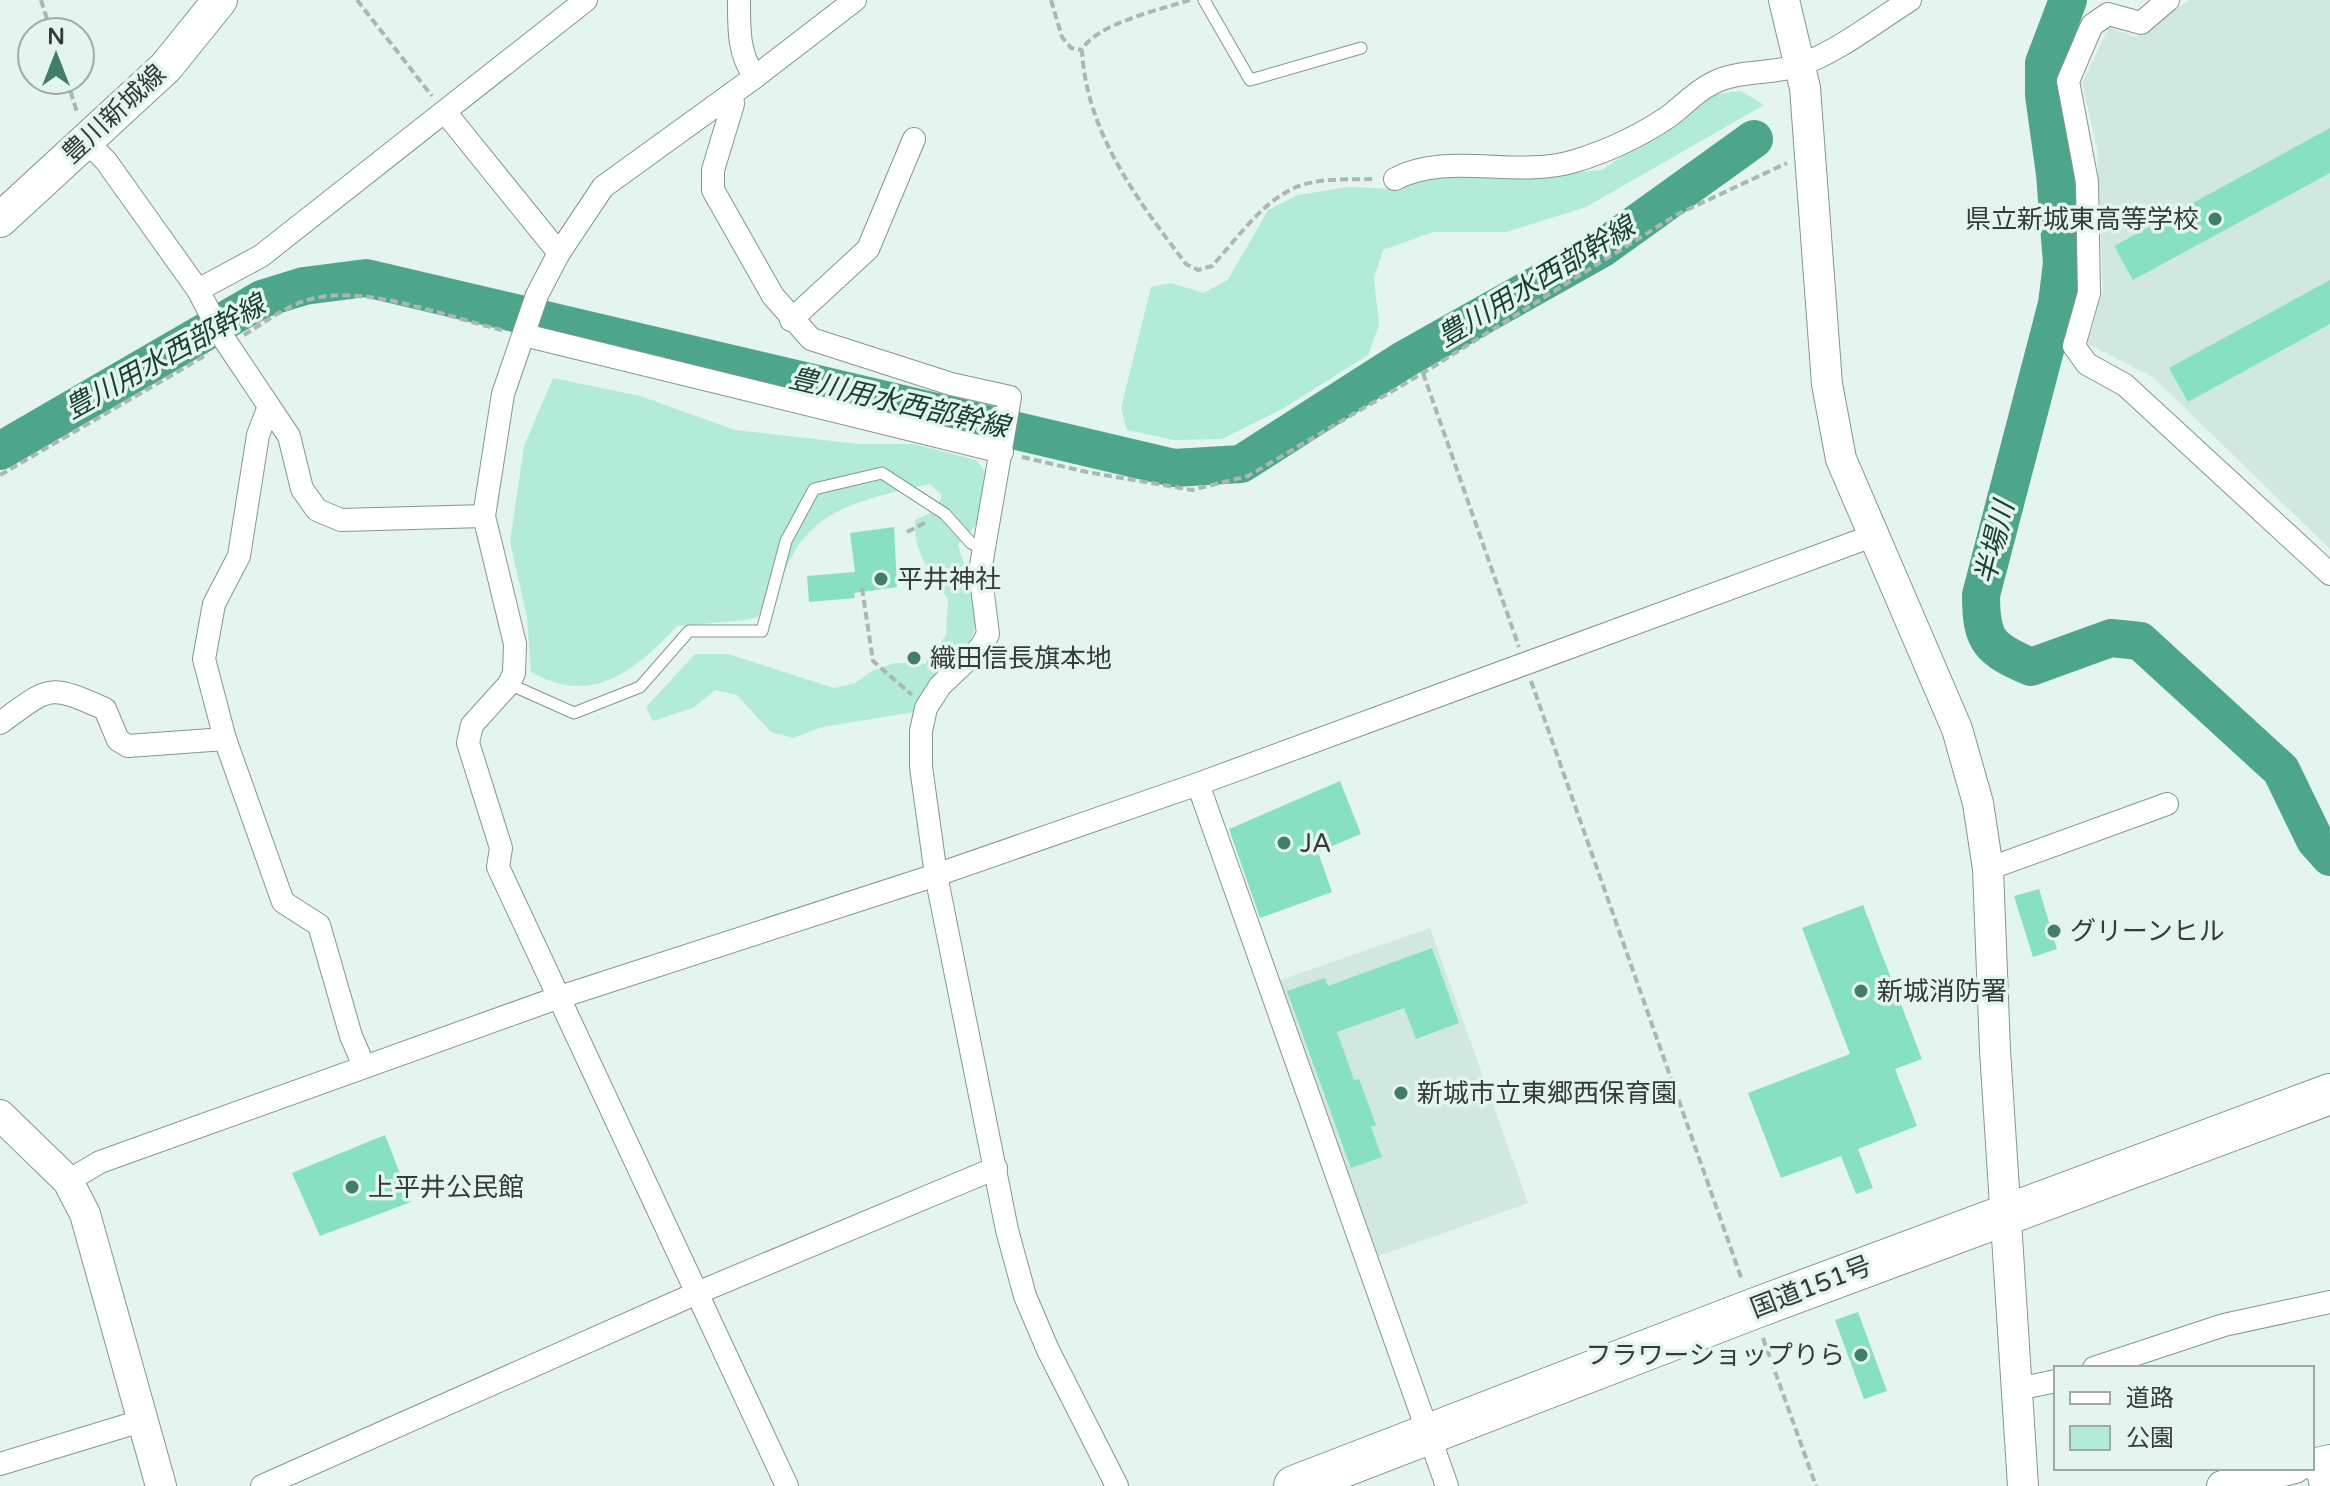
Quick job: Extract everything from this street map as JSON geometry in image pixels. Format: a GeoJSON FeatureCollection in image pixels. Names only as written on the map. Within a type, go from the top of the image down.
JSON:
{"type":"FeatureCollection","features":[{"type":"Feature","properties":{"kind":"highway","name":"国道151号"},"geometry":{"type":"LineString","coordinates":[[1294,1486],[1753,1309],[2330,1094]]}},
{"type":"Feature","properties":{"kind":"main road","name":"豊川新城線"},"geometry":{"type":"LineString","coordinates":[[0,220],[166,67],[220,0]]}},
{"type":"Feature","properties":{"kind":"street"},"geometry":{"type":"LineString","coordinates":[[202,299],[586,0]]}},
{"type":"Feature","properties":{"kind":"street"},"geometry":{"type":"LineString","coordinates":[[739,0],[740,43],[747,66],[755,77]]}},
{"type":"Feature","properties":{"kind":"street"},"geometry":{"type":"LineString","coordinates":[[787,1486],[498,867],[501,848],[468,743],[472,725],[483,709],[509,684],[514,673],[515,644],[484,516],[503,394],[513,355],[537,295],[559,253],[603,187],[732,95],[855,0]]}},
{"type":"Feature","properties":{"kind":"street"},"geometry":{"type":"LineString","coordinates":[[1784,0],[1801,65],[1813,156],[1827,384],[1841,459],[1957,729],[1978,803],[1988,869],[1995,1050],[2023,1486]]}},
{"type":"Feature","properties":{"kind":"street"},"geometry":{"type":"LineString","coordinates":[[1395,179],[1408,172],[1445,166],[1525,170],[1573,162],[1624,144],[1669,116],[1711,84],[1731,77],[1801,65],[1825,54],[1910,0]]}},
{"type":"Feature","properties":{"kind":"street"},"geometry":{"type":"LineString","coordinates":[[2168,0],[2141,23],[2108,14],[2092,25],[2068,81],[2087,182],[2089,293],[2074,346],[2087,364],[2125,385],[2330,574]]}},
{"type":"Feature","properties":{"kind":"street"},"geometry":{"type":"LineString","coordinates":[[732,95],[733,104],[713,170],[713,190],[773,296],[791,320],[811,339],[951,384],[1010,397],[1011,412],[982,548],[981,582],[988,634],[981,647],[940,686],[926,708],[921,731],[921,767],[936,875],[1007,1230],[1025,1296],[1048,1350],[1117,1486]]}},
{"type":"Feature","properties":{"kind":"street"},"geometry":{"type":"LineString","coordinates":[[445,112],[559,253]]}},
{"type":"Feature","properties":{"kind":"street"},"geometry":{"type":"LineString","coordinates":[[791,320],[868,249],[914,139]]}},
{"type":"Feature","properties":{"kind":"street"},"geometry":{"type":"LineString","coordinates":[[86,141],[106,161],[202,299],[224,340],[289,436],[302,489],[317,510],[341,520],[484,516]]}},
{"type":"Feature","properties":{"kind":"street"},"geometry":{"type":"LineString","coordinates":[[525,331],[1003,447]]}},
{"type":"Feature","properties":{"kind":"street"},"geometry":{"type":"LineString","coordinates":[[268,409],[258,435],[239,556],[214,604],[204,659],[225,739],[283,902],[319,925],[351,1036],[364,1066]]}},
{"type":"Feature","properties":{"kind":"street"},"geometry":{"type":"LineString","coordinates":[[68,1181],[100,1162],[364,1066],[557,998],[936,875],[1198,784],[1875,535]]}},
{"type":"Feature","properties":{"kind":"street"},"geometry":{"type":"LineString","coordinates":[[0,723],[44,691],[65,690],[105,709],[118,740],[128,746],[225,739]]}},
{"type":"Feature","properties":{"kind":"street"},"geometry":{"type":"LineString","coordinates":[[1198,784],[1447,1486]]}},
{"type":"Feature","properties":{"kind":"street"},"geometry":{"type":"LineString","coordinates":[[1988,869],[2167,804]]}},
{"type":"Feature","properties":{"kind":"street"},"geometry":{"type":"LineString","coordinates":[[0,1115],[68,1181],[85,1214],[161,1486]]}},
{"type":"Feature","properties":{"kind":"street"},"geometry":{"type":"LineString","coordinates":[[262,1486],[697,1293],[996,1168]]}},
{"type":"Feature","properties":{"kind":"street"},"geometry":{"type":"LineString","coordinates":[[2100,1366],[2224,1325],[2330,1302]]}},
{"type":"Feature","properties":{"kind":"street"},"geometry":{"type":"LineString","coordinates":[[2017,1389],[2054,1381]]}},
{"type":"Feature","properties":{"kind":"street"},"geometry":{"type":"LineString","coordinates":[[0,1464],[141,1421]]}},
{"type":"Feature","properties":{"kind":"street"},"geometry":{"type":"LineString","coordinates":[[2222,1486],[2305,1470]]}},
{"type":"Feature","properties":{"kind":"lane"},"geometry":{"type":"LineString","coordinates":[[1204,0],[1250,80],[1361,48]]}},
{"type":"Feature","properties":{"kind":"lane"},"geometry":{"type":"LineString","coordinates":[[509,684],[574,713],[640,687],[689,631],[762,631],[786,541],[814,489],[882,473],[945,514],[971,543],[982,548]]}},
{"type":"Feature","properties":{"kind":"path"},"geometry":{"type":"LineString","coordinates":[[357,0],[445,112]]}},
{"type":"Feature","properties":{"kind":"path"},"geometry":{"type":"LineString","coordinates":[[1051,0],[1062,37],[1071,48],[1082,50]]}},
{"type":"Feature","properties":{"kind":"path"},"geometry":{"type":"LineString","coordinates":[[1190,0],[1139,16],[1087,39],[1082,50],[1100,132],[1117,165],[1186,264],[1198,270],[1212,266],[1274,200],[1295,187],[1339,180],[1395,179]]}},
{"type":"Feature","properties":{"kind":"path"},"geometry":{"type":"LineString","coordinates":[[1003,447],[1087,472],[1192,490],[1248,476],[1423,373],[1678,214],[1796,159],[1813,156]]}},
{"type":"Feature","properties":{"kind":"path"},"geometry":{"type":"LineString","coordinates":[[0,475],[224,340],[285,309],[315,298],[345,295],[381,300],[525,331]]}},
{"type":"Feature","properties":{"kind":"path"},"geometry":{"type":"LineString","coordinates":[[1423,373],[1816,1486]]}},
{"type":"Feature","properties":{"kind":"path"},"geometry":{"type":"LineString","coordinates":[[862,588],[873,661],[926,708]]}},
{"type":"Feature","properties":{"kind":"shaded area","name":"県立新城東高等学校"},"geometry":{"type":"Polygon","coordinates":[[[2189,0],[2330,0],[2330,549],[2153,377],[2088,344],[2103,289],[2097,148],[2082,83],[2109,27],[2136,37],[2189,0]]]}},
{"type":"Feature","properties":{"kind":"shaded area","name":"新城市立東郷西保育園"},"geometry":{"type":"Polygon","coordinates":[[[1430,928],[1528,1203],[1373,1258],[1275,982],[1430,928]]]}},
{"type":"Feature","properties":{"kind":"green space"},"geometry":{"type":"Polygon","coordinates":[[[1741,91],[1764,105],[1586,207],[1506,232],[1433,232],[1383,250],[1374,278],[1379,325],[1368,355],[1284,408],[1222,439],[1174,440],[1127,430],[1121,408],[1151,287],[1171,283],[1203,293],[1228,280],[1268,210],[1298,195],[1348,187],[1397,189],[1419,174],[1531,177],[1602,170],[1710,95],[1741,91]]]}},
{"type":"Feature","properties":{"kind":"green space"},"geometry":{"type":"Polygon","coordinates":[[[553,378],[640,396],[735,430],[858,444],[914,444],[976,460],[987,474],[977,524],[958,544],[976,596],[977,619],[973,634],[957,663],[914,712],[822,727],[793,738],[771,732],[737,695],[715,690],[693,708],[653,721],[646,707],[695,654],[728,654],[834,688],[855,683],[872,671],[895,663],[925,664],[946,635],[948,599],[924,562],[915,531],[915,520],[936,511],[942,495],[930,484],[871,499],[826,518],[808,533],[794,553],[772,612],[747,620],[677,626],[628,670],[593,685],[574,686],[553,682],[531,672],[527,617],[510,542],[524,446],[553,378]]]}},
{"type":"Feature","properties":{"kind":"building"},"geometry":{"type":"Polygon","coordinates":[[[2330,128],[2330,173],[2133,280],[2114,246],[2330,128]]]}},
{"type":"Feature","properties":{"kind":"building"},"geometry":{"type":"Polygon","coordinates":[[[2330,280],[2330,324],[2188,402],[2169,368],[2330,280]]]}},
{"type":"Feature","properties":{"kind":"building"},"geometry":{"type":"Polygon","coordinates":[[[894,527],[897,587],[854,593],[855,598],[809,602],[807,576],[855,572],[850,533],[894,527]]]}},
{"type":"Feature","properties":{"kind":"building","name":"JA"},"geometry":{"type":"Polygon","coordinates":[[[1340,781],[1361,834],[1318,852],[1332,892],[1260,918],[1229,829],[1340,781]]]}},
{"type":"Feature","properties":{"kind":"building"},"geometry":{"type":"Polygon","coordinates":[[[2039,889],[2057,949],[2033,957],[2014,896],[2039,889]]]}},
{"type":"Feature","properties":{"kind":"building","name":"新城消防署"},"geometry":{"type":"Polygon","coordinates":[[[1863,905],[1922,1059],[1895,1069],[1917,1126],[1858,1149],[1873,1188],[1856,1194],[1841,1156],[1781,1178],[1748,1093],[1850,1054],[1802,928],[1863,905]]]}},
{"type":"Feature","properties":{"kind":"building"},"geometry":{"type":"Polygon","coordinates":[[[1432,948],[1459,1023],[1416,1039],[1404,1008],[1337,1032],[1354,1080],[1359,1079],[1376,1125],[1371,1127],[1382,1157],[1351,1168],[1287,991],[1325,978],[1328,986],[1432,948]]]}},
{"type":"Feature","properties":{"kind":"building","name":"上平井公民館"},"geometry":{"type":"Polygon","coordinates":[[[385,1135],[411,1202],[320,1236],[292,1173],[385,1135]]]}},
{"type":"Feature","properties":{"kind":"building","name":"フラワーショップりら"},"geometry":{"type":"Polygon","coordinates":[[[1858,1312],[1887,1391],[1864,1399],[1835,1320],[1858,1312]]]}},
{"type":"Feature","properties":{"kind":"waterway","name":"半場川"},"geometry":{"type":"LineString","coordinates":[[2068,0],[2044,63],[2044,95],[2055,174],[2062,263],[2057,304],[1981,595],[1986,633],[1990,642],[2005,655],[2031,667],[2111,638],[2140,641],[2281,770],[2315,840],[2330,857]]}},
{"type":"Feature","properties":{"kind":"waterway","name":"豊川用水西部幹線"},"geometry":{"type":"LineString","coordinates":[[0,451],[262,299],[304,286],[366,278],[1174,468],[1241,464],[1405,359],[1601,249],[1754,139]]}},
{"type":"Feature","properties":{"kind":"place","name":"県立新城東高等学校"},"geometry":{"type":"Point","coordinates":[2215,219]}},
{"type":"Feature","properties":{"kind":"place","name":"平井神社"},"geometry":{"type":"Point","coordinates":[881,579]}},
{"type":"Feature","properties":{"kind":"place","name":"織田信長旗本地"},"geometry":{"type":"Point","coordinates":[914,658]}},
{"type":"Feature","properties":{"kind":"place","name":"JA"},"geometry":{"type":"Point","coordinates":[1284,843]}},
{"type":"Feature","properties":{"kind":"place","name":"グリーンヒル"},"geometry":{"type":"Point","coordinates":[2054,931]}},
{"type":"Feature","properties":{"kind":"place","name":"新城消防署"},"geometry":{"type":"Point","coordinates":[1861,991]}},
{"type":"Feature","properties":{"kind":"place","name":"新城市立東郷西保育園"},"geometry":{"type":"Point","coordinates":[1401,1093]}},
{"type":"Feature","properties":{"kind":"place","name":"上平井公民館"},"geometry":{"type":"Point","coordinates":[352,1187]}},
{"type":"Feature","properties":{"kind":"place","name":"フラワーショップりら"},"geometry":{"type":"Point","coordinates":[1861,1355]}}]}
